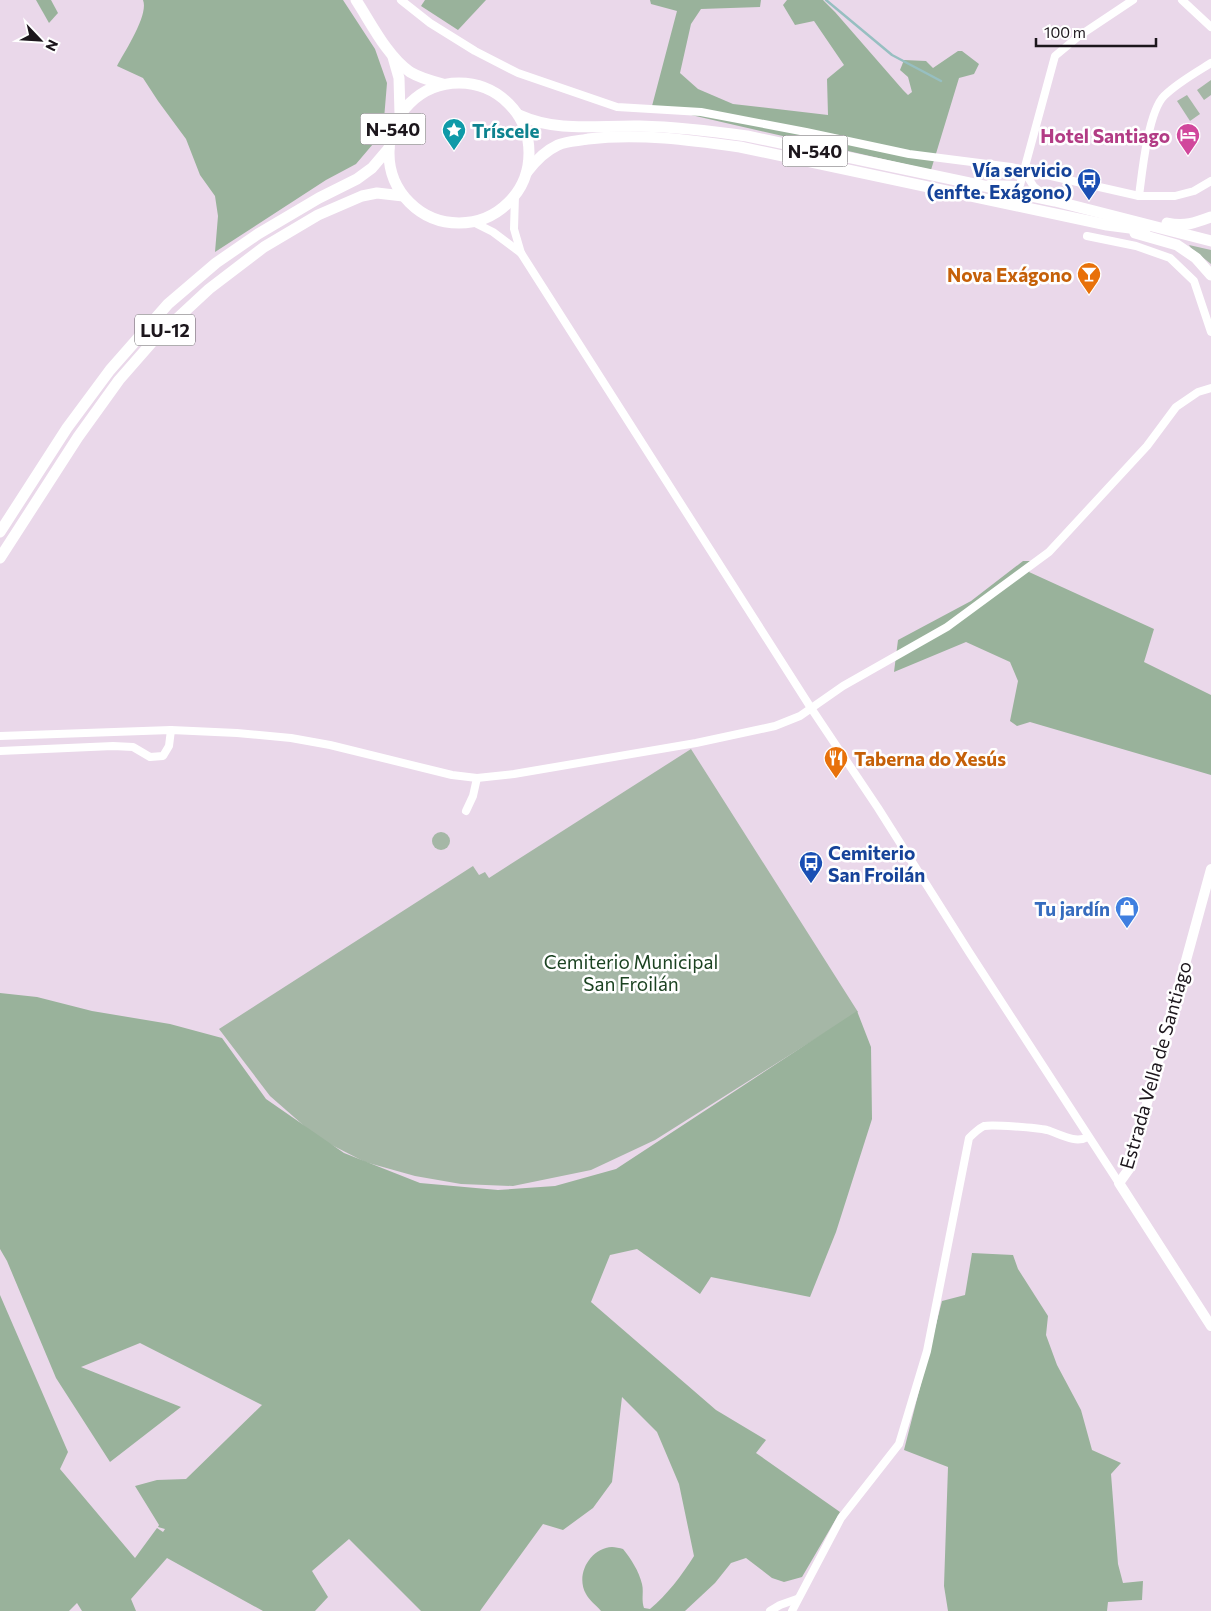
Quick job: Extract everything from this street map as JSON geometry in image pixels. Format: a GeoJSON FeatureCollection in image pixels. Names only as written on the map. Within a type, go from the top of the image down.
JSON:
{"type":"FeatureCollection","features":[{"type":"Feature","properties":{"kind":"highway","name":"N-540"},"geometry":{"type":"LineString","coordinates":[[356,0],[392,55],[410,72],[427,80],[443,84]]}},
{"type":"Feature","properties":{"kind":"highway","name":"N-540"},"geometry":{"type":"LineString","coordinates":[[392,55],[399,78],[400,114]]}},
{"type":"Feature","properties":{"kind":"highway","name":"N-540"},"geometry":{"type":"LineString","coordinates":[[527,172],[529,152],[526,133],[519,115],[504,99],[486,87],[464,82],[443,84],[426,90],[400,114],[392,130],[389,148],[390,165],[395,181],[403,196],[417,209],[434,219],[453,223],[472,222],[496,212],[515,195],[527,172],[540,155],[560,144],[609,137],[698,141],[750,149],[1211,241]]}},
{"type":"Feature","properties":{"kind":"highway","name":"N-540"},"geometry":{"type":"LineString","coordinates":[[519,115],[535,122],[553,126],[577,128],[642,126],[715,131],[747,136],[1055,201],[1108,219]]}},
{"type":"Feature","properties":{"kind":"highway","name":"LU-12"},"geometry":{"type":"LineString","coordinates":[[0,532],[67,428],[110,370],[168,304],[216,263],[258,234],[318,198],[357,179],[372,168],[389,148]]}},
{"type":"Feature","properties":{"kind":"highway","name":"LU-12"},"geometry":{"type":"LineString","coordinates":[[0,558],[78,437],[119,380],[154,340],[209,289],[264,248],[318,215],[362,196],[377,193],[403,196]]}},
{"type":"Feature","properties":{"kind":"highway"},"geometry":{"type":"LineString","coordinates":[[1108,219],[1192,225],[1211,217]]}},
{"type":"Feature","properties":{"kind":"highway"},"geometry":{"type":"LineString","coordinates":[[1108,219],[1177,245],[1196,258],[1211,275]]}},
{"type":"Feature","properties":{"kind":"main road","name":"Estrada Vella de Santiago"},"geometry":{"type":"LineString","coordinates":[[1211,869],[1129,1169],[1119,1183],[1211,1326]]}},
{"type":"Feature","properties":{"kind":"street"},"geometry":{"type":"LineString","coordinates":[[401,0],[430,23],[452,37],[518,73],[617,107],[701,112],[910,154],[986,163],[1139,196],[1175,196],[1194,191],[1211,181]]}},
{"type":"Feature","properties":{"kind":"street"},"geometry":{"type":"LineString","coordinates":[[974,184],[1020,185],[1055,56],[1079,36],[1133,0]]}},
{"type":"Feature","properties":{"kind":"street"},"geometry":{"type":"LineString","coordinates":[[1182,0],[1211,27]]}},
{"type":"Feature","properties":{"kind":"street"},"geometry":{"type":"LineString","coordinates":[[1139,196],[1148,136],[1154,113],[1163,97],[1211,63]]}},
{"type":"Feature","properties":{"kind":"street"},"geometry":{"type":"LineString","coordinates":[[1024,171],[1034,188],[1055,201]]}},
{"type":"Feature","properties":{"kind":"street"},"geometry":{"type":"LineString","coordinates":[[515,195],[514,229],[521,253],[811,708],[878,808],[1119,1183]]}},
{"type":"Feature","properties":{"kind":"street"},"geometry":{"type":"LineString","coordinates":[[472,222],[494,232],[521,253]]}},
{"type":"Feature","properties":{"kind":"street"},"geometry":{"type":"LineString","coordinates":[[1087,236],[1136,246],[1170,258],[1194,281],[1211,332]]}},
{"type":"Feature","properties":{"kind":"street"},"geometry":{"type":"LineString","coordinates":[[0,736],[170,730],[291,738],[330,745],[452,775],[477,778],[514,774],[696,743],[775,726],[800,716],[843,686],[947,627],[1049,552],[1147,446],[1176,407],[1198,392],[1211,388]]}},
{"type":"Feature","properties":{"kind":"street"},"geometry":{"type":"LineString","coordinates":[[0,751],[113,746],[133,747],[150,756],[164,756],[169,746],[170,730]]}},
{"type":"Feature","properties":{"kind":"street"},"geometry":{"type":"LineString","coordinates":[[466,811],[473,796],[477,778]]}},
{"type":"Feature","properties":{"kind":"street"},"geometry":{"type":"LineString","coordinates":[[792,1611],[841,1518],[899,1444],[927,1352],[969,1138],[978,1129],[987,1125],[1044,1129],[1076,1140],[1088,1137]]}},
{"type":"Feature","properties":{"kind":"street"},"geometry":{"type":"LineString","coordinates":[[770,1611],[797,1599]]}},
{"type":"Feature","properties":{"kind":"green space"},"geometry":{"type":"Polygon","coordinates":[[[36,0],[51,0],[58,13],[49,23],[36,0]]]}},
{"type":"Feature","properties":{"kind":"green space"},"geometry":{"type":"Polygon","coordinates":[[[143,0],[343,0],[375,49],[387,83],[384,119],[373,144],[356,164],[326,180],[215,252],[218,216],[215,196],[200,175],[186,139],[143,78],[117,66],[140,24],[144,7],[143,0]]]}},
{"type":"Feature","properties":{"kind":"green space"},"geometry":{"type":"Polygon","coordinates":[[[425,0],[486,0],[458,30],[421,6],[425,0]]]}},
{"type":"Feature","properties":{"kind":"green space"},"geometry":{"type":"Polygon","coordinates":[[[650,0],[761,0],[760,7],[701,9],[691,24],[680,73],[698,89],[733,104],[828,115],[827,79],[844,65],[814,21],[795,25],[783,5],[787,0],[823,0],[908,95],[912,92],[908,77],[900,70],[904,60],[926,61],[933,68],[958,51],[962,51],[979,64],[974,74],[959,78],[931,170],[652,106],[677,11],[651,4],[650,0]]]}},
{"type":"Feature","properties":{"kind":"green space"},"geometry":{"type":"Polygon","coordinates":[[[1211,80],[1211,95],[1204,100],[1197,90],[1211,80]]]}},
{"type":"Feature","properties":{"kind":"green space"},"geometry":{"type":"Polygon","coordinates":[[[1187,95],[1200,114],[1190,121],[1177,101],[1187,95]]]}},
{"type":"Feature","properties":{"kind":"green space"},"geometry":{"type":"Polygon","coordinates":[[[1189,245],[1211,250],[1211,264],[1191,248],[1189,245]]]}},
{"type":"Feature","properties":{"kind":"green space"},"geometry":{"type":"Polygon","coordinates":[[[1023,561],[1035,561],[1029,572],[1154,629],[1144,662],[1211,695],[1211,775],[1030,722],[1017,726],[1010,721],[1018,681],[1010,662],[966,642],[894,672],[898,640],[971,601],[1023,561]]]}},
{"type":"Feature","properties":{"kind":"green space","name":"Cemiterio Municipal San Froilán"},"geometry":{"type":"Polygon","coordinates":[[[691,749],[858,1012],[655,1140],[591,1170],[513,1186],[461,1184],[415,1176],[365,1162],[318,1138],[270,1096],[219,1029],[473,866],[479,875],[485,872],[489,878],[691,749]]]}},
{"type":"Feature","properties":{"kind":"green space"},"geometry":{"type":"Polygon","coordinates":[[[437,832],[445,832],[450,837],[448,848],[437,850],[432,845],[432,837],[437,832]]]}},
{"type":"Feature","properties":{"kind":"green space"},"geometry":{"type":"Polygon","coordinates":[[[0,993],[37,997],[92,1011],[170,1024],[222,1038],[266,1099],[344,1153],[420,1183],[498,1190],[555,1186],[616,1169],[857,1011],[871,1047],[872,1119],[836,1232],[810,1297],[711,1277],[700,1294],[637,1249],[610,1255],[591,1302],[716,1410],[766,1440],[756,1453],[840,1512],[802,1577],[784,1582],[772,1578],[746,1558],[731,1563],[715,1583],[685,1611],[601,1611],[586,1594],[582,1579],[587,1564],[597,1552],[612,1547],[623,1549],[641,1579],[644,1608],[650,1609],[674,1584],[694,1556],[679,1484],[657,1432],[622,1397],[612,1482],[593,1508],[563,1530],[543,1524],[480,1611],[421,1611],[349,1539],[312,1571],[328,1597],[315,1611],[263,1611],[167,1558],[131,1599],[136,1611],[82,1611],[77,1603],[69,1611],[0,1611],[0,1295],[68,1452],[60,1469],[135,1558],[157,1528],[163,1532],[165,1529],[158,1527],[159,1525],[135,1486],[157,1480],[186,1479],[262,1405],[140,1343],[81,1367],[181,1407],[110,1462],[56,1378],[7,1261],[0,1249],[0,993]]]}},
{"type":"Feature","properties":{"kind":"green space"},"geometry":{"type":"Polygon","coordinates":[[[972,1253],[1013,1255],[1018,1269],[1048,1316],[1046,1335],[1057,1365],[1081,1410],[1092,1450],[1121,1463],[1111,1474],[1118,1564],[1123,1583],[1143,1581],[1142,1600],[1108,1602],[1107,1611],[948,1611],[944,1586],[948,1467],[904,1450],[942,1301],[965,1295],[972,1253]]]}},
{"type":"Feature","properties":{"kind":"waterway"},"geometry":{"type":"LineString","coordinates":[[826,0],[892,55],[941,81]]}},
{"type":"Feature","properties":{"kind":"place","name":"Tríscele"},"geometry":{"type":"Point","coordinates":[454,151]}},
{"type":"Feature","properties":{"kind":"place","name":"Hotel Santiago"},"geometry":{"type":"Point","coordinates":[1188,156]}},
{"type":"Feature","properties":{"kind":"place","name":"Vía servicio (enfte. Exágono)"},"geometry":{"type":"Point","coordinates":[1089,201]}},
{"type":"Feature","properties":{"kind":"place","name":"Nova Exágono"},"geometry":{"type":"Point","coordinates":[1089,295]}},
{"type":"Feature","properties":{"kind":"place","name":"Taberna do Xesús"},"geometry":{"type":"Point","coordinates":[836,779]}},
{"type":"Feature","properties":{"kind":"place","name":"Cemiterio San Froilán"},"geometry":{"type":"Point","coordinates":[811,884]}},
{"type":"Feature","properties":{"kind":"place","name":"Tu jardín"},"geometry":{"type":"Point","coordinates":[1127,929]}}]}
